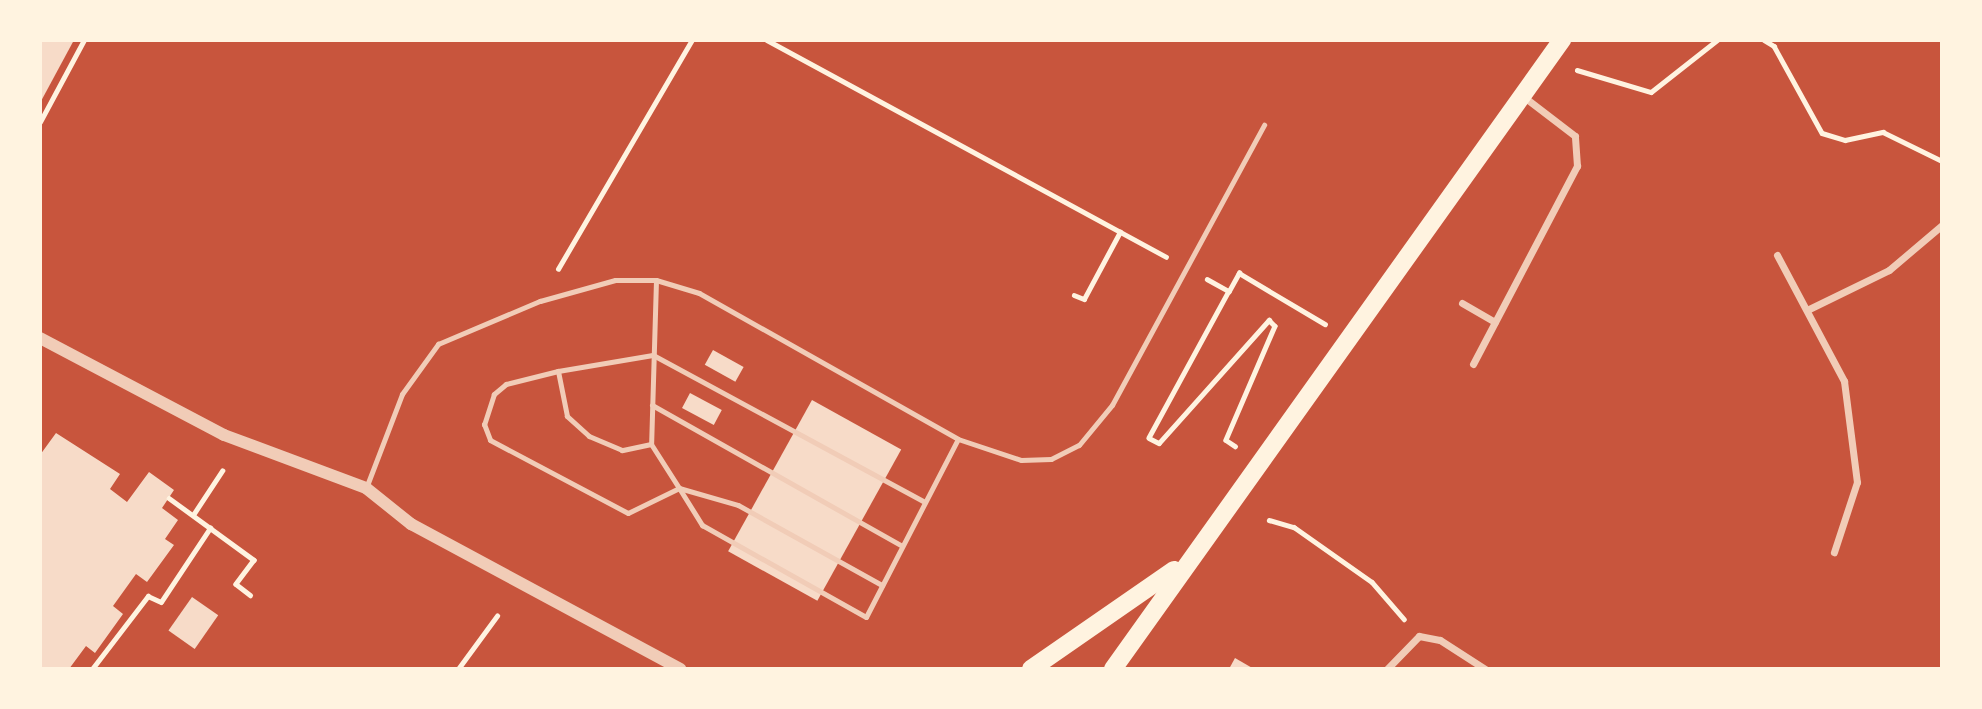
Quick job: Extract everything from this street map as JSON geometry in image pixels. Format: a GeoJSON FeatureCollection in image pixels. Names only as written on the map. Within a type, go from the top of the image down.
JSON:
{"type":"FeatureCollection","features":[{"type":"Feature","properties":{"kind":"main road"},"geometry":{"type":"LineString","coordinates":[[1113,669],[1182,565],[1350,338],[1562,40]]}},
{"type":"Feature","properties":{"kind":"main road"},"geometry":{"type":"LineString","coordinates":[[1031,669],[1182,565]]}},
{"type":"Feature","properties":{"kind":"street"},"geometry":{"type":"LineString","coordinates":[[1473,364],[1577,166],[1575,136],[1521,95]]}},
{"type":"Feature","properties":{"kind":"street"},"geometry":{"type":"LineString","coordinates":[[1807,310],[1889,270],[1942,225]]}},
{"type":"Feature","properties":{"kind":"street"},"geometry":{"type":"LineString","coordinates":[[1777,255],[1844,381],[1857,482],[1834,552]]}},
{"type":"Feature","properties":{"kind":"street"},"geometry":{"type":"LineString","coordinates":[[1462,303],[1495,322]]}},
{"type":"Feature","properties":{"kind":"street"},"geometry":{"type":"LineString","coordinates":[[40,338],[223,435],[366,488],[411,524],[680,669]]}},
{"type":"Feature","properties":{"kind":"street"},"geometry":{"type":"LineString","coordinates":[[1387,669],[1419,636],[1440,640],[1485,669]]}},
{"type":"Feature","properties":{"kind":"lane"},"geometry":{"type":"LineString","coordinates":[[366,488],[402,394],[438,344],[540,301],[615,280],[656,280],[699,293],[958,439],[1021,460],[1051,459],[1079,445],[1112,405],[1264,125]]}},
{"type":"Feature","properties":{"kind":"lane"},"geometry":{"type":"LineString","coordinates":[[656,280],[651,444],[702,525],[866,617],[958,439]]}},
{"type":"Feature","properties":{"kind":"lane"},"geometry":{"type":"LineString","coordinates":[[882,585],[738,505],[679,488],[628,513],[490,440],[486,408],[494,394],[506,384],[558,371],[653,355],[925,502]]}},
{"type":"Feature","properties":{"kind":"lane"},"geometry":{"type":"LineString","coordinates":[[558,371],[567,416],[589,436],[622,450],[651,444]]}},
{"type":"Feature","properties":{"kind":"lane"},"geometry":{"type":"LineString","coordinates":[[652,405],[902,546]]}},
{"type":"Feature","properties":{"kind":"path"},"geometry":{"type":"LineString","coordinates":[[40,122],[84,40]]}},
{"type":"Feature","properties":{"kind":"path"},"geometry":{"type":"LineString","coordinates":[[540,301],[692,40]]}},
{"type":"Feature","properties":{"kind":"path"},"geometry":{"type":"LineString","coordinates":[[766,40],[1229,291]]}},
{"type":"Feature","properties":{"kind":"path"},"geometry":{"type":"LineString","coordinates":[[1546,61],[1651,92],[1717,40]]}},
{"type":"Feature","properties":{"kind":"path"},"geometry":{"type":"LineString","coordinates":[[1764,40],[1774,46],[1822,132],[1845,140],[1883,132],[1942,162]]}},
{"type":"Feature","properties":{"kind":"path"},"geometry":{"type":"LineString","coordinates":[[65,77],[72,82]]}},
{"type":"Feature","properties":{"kind":"path"},"geometry":{"type":"LineString","coordinates":[[1074,295],[1084,299],[1120,232]]}},
{"type":"Feature","properties":{"kind":"path"},"geometry":{"type":"LineString","coordinates":[[1239,449],[1226,440],[1275,326],[1269,320],[1159,443],[1149,438],[1239,273],[1350,338]]}},
{"type":"Feature","properties":{"kind":"path"},"geometry":{"type":"LineString","coordinates":[[193,515],[222,471]]}},
{"type":"Feature","properties":{"kind":"path"},"geometry":{"type":"LineString","coordinates":[[169,498],[254,560],[236,584],[250,595]]}},
{"type":"Feature","properties":{"kind":"path"},"geometry":{"type":"LineString","coordinates":[[1269,520],[1294,527],[1372,582],[1419,636]]}},
{"type":"Feature","properties":{"kind":"path"},"geometry":{"type":"LineString","coordinates":[[92,669],[148,596],[161,602],[210,527]]}},
{"type":"Feature","properties":{"kind":"path"},"geometry":{"type":"LineString","coordinates":[[458,669],[497,616]]}},
{"type":"Feature","properties":{"kind":"building"},"geometry":{"type":"Polygon","coordinates":[[[40,40],[74,40],[40,103],[40,40]]]}},
{"type":"Feature","properties":{"kind":"building"},"geometry":{"type":"Polygon","coordinates":[[[713,350],[744,367],[735,382],[705,365],[713,350]]]}},
{"type":"Feature","properties":{"kind":"building"},"geometry":{"type":"Polygon","coordinates":[[[690,393],[722,410],[714,425],[682,408],[690,393]]]}},
{"type":"Feature","properties":{"kind":"building"},"geometry":{"type":"Polygon","coordinates":[[[812,400],[901,449],[817,601],[728,551],[812,400]]]}},
{"type":"Feature","properties":{"kind":"building"},"geometry":{"type":"Polygon","coordinates":[[[56,433],[120,474],[110,489],[127,502],[149,472],[174,490],[162,508],[178,520],[165,539],[174,545],[147,582],[136,574],[113,606],[123,614],[95,653],[86,646],[69,669],[40,669],[40,455],[56,433]]]}},
{"type":"Feature","properties":{"kind":"building"},"geometry":{"type":"Polygon","coordinates":[[[192,597],[218,615],[195,649],[168,631],[192,597]]]}},
{"type":"Feature","properties":{"kind":"building"},"geometry":{"type":"Polygon","coordinates":[[[1235,658],[1254,669],[1229,669],[1235,658]]]}}]}
